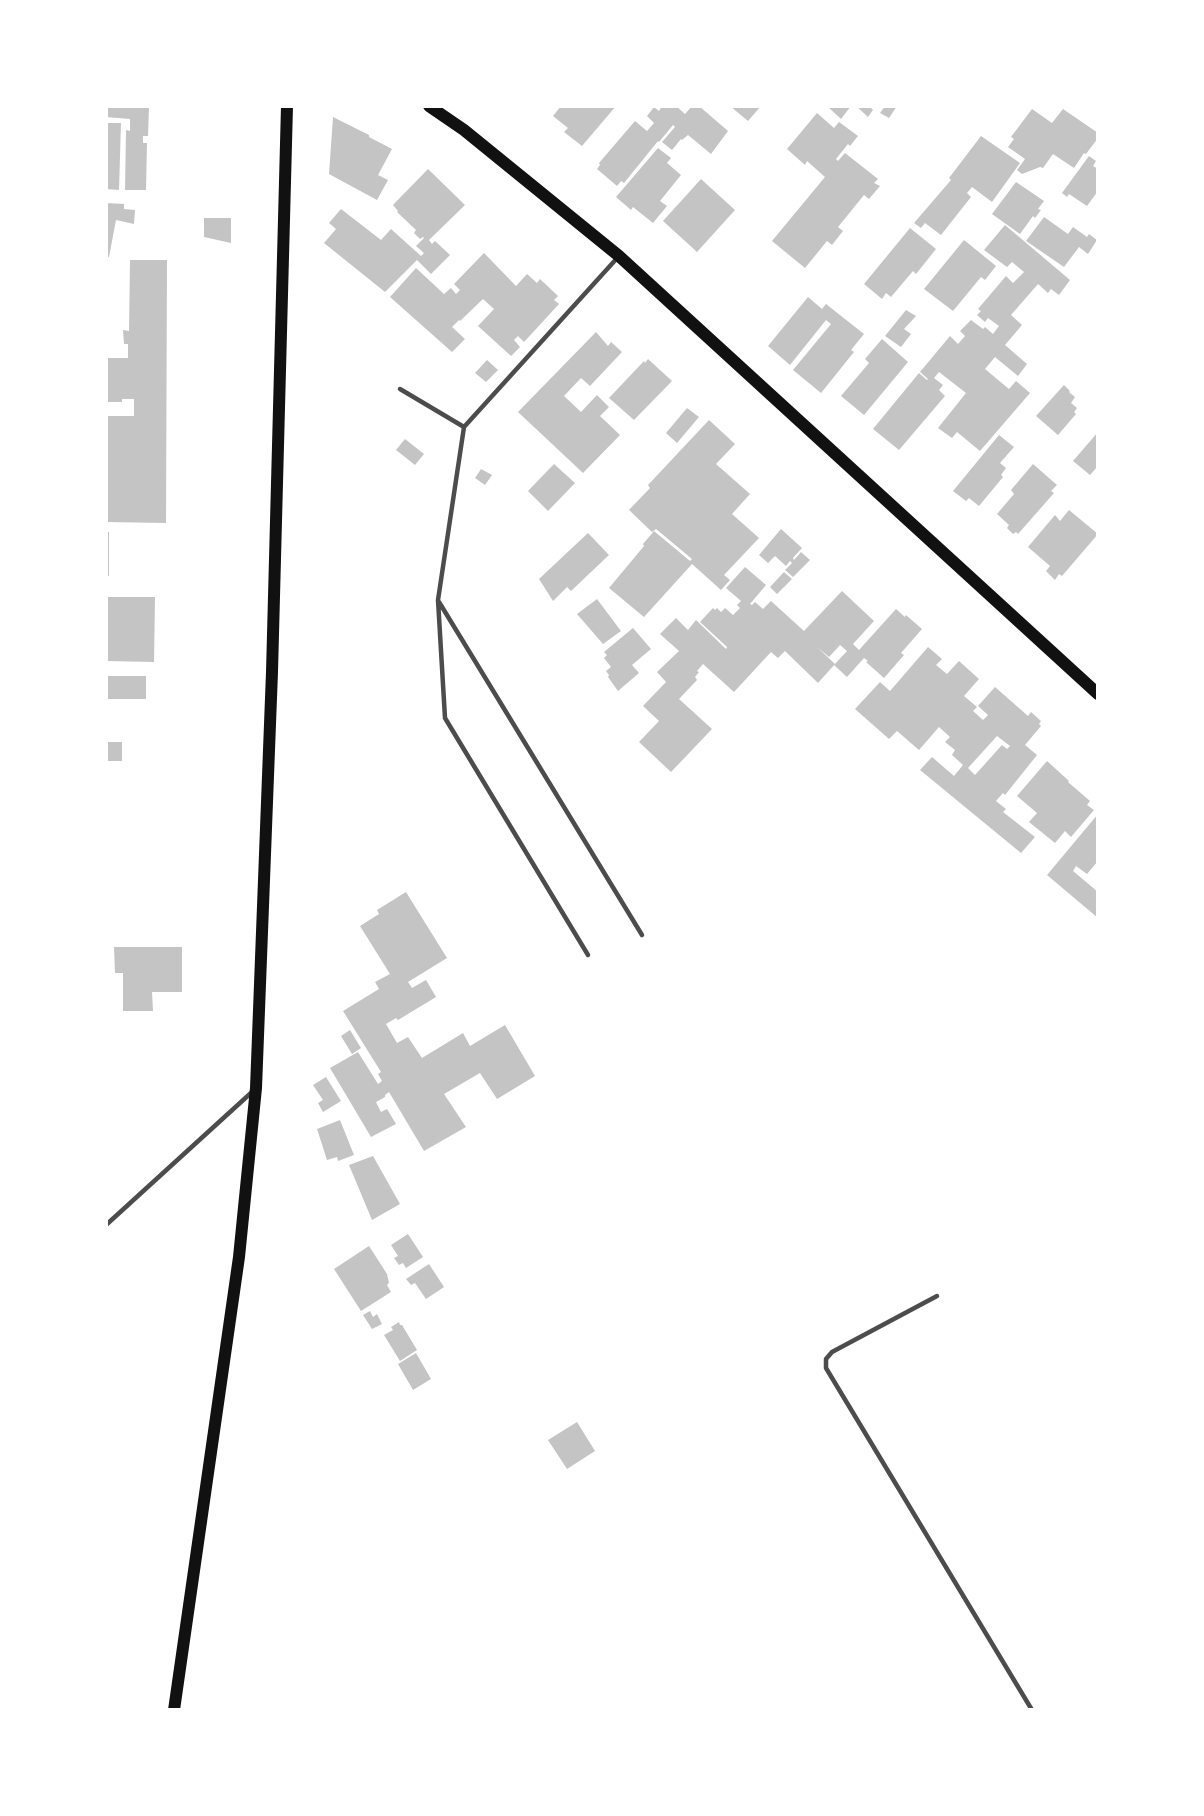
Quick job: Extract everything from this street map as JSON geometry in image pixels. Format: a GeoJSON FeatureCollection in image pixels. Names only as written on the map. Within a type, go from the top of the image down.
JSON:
{"type":"FeatureCollection","features":[{"type":"Feature","properties":{"kind":"main road"},"geometry":{"type":"LineString","coordinates":[[174,1710],[240,1257],[256,1088],[272,672],[287,106]]}},
{"type":"Feature","properties":{"kind":"main road"},"geometry":{"type":"LineString","coordinates":[[429,106],[464,130],[619,256],[1098,694]]}},
{"type":"Feature","properties":{"kind":"lane"},"geometry":{"type":"LineString","coordinates":[[588,955],[445,718],[438,600],[464,427],[619,256]]}},
{"type":"Feature","properties":{"kind":"lane"},"geometry":{"type":"LineString","coordinates":[[400,389],[464,427]]}},
{"type":"Feature","properties":{"kind":"lane"},"geometry":{"type":"LineString","coordinates":[[438,600],[642,935]]}},
{"type":"Feature","properties":{"kind":"lane"},"geometry":{"type":"LineString","coordinates":[[106,1225],[256,1088]]}},
{"type":"Feature","properties":{"kind":"lane"},"geometry":{"type":"LineString","coordinates":[[937,1296],[832,1352],[826,1359],[826,1368],[1032,1710]]}},
{"type":"Feature","properties":{"kind":"building"},"geometry":{"type":"Polygon","coordinates":[[[106,106],[149,106],[148,136],[143,136],[143,143],[147,143],[146,190],[125,190],[126,130],[130,131],[130,119],[106,117],[106,106]]]}},
{"type":"Feature","properties":{"kind":"building"},"geometry":{"type":"Polygon","coordinates":[[[561,106],[616,106],[582,146],[564,132],[568,128],[553,116],[561,106]]]}},
{"type":"Feature","properties":{"kind":"building"},"geometry":{"type":"Polygon","coordinates":[[[662,106],[676,106],[685,114],[692,106],[699,106],[728,131],[711,154],[688,135],[681,139],[672,150],[662,142],[675,127],[673,125],[624,183],[621,181],[617,186],[597,169],[599,163],[635,121],[647,131],[654,123],[647,116],[654,107],[659,111],[662,106]]]}},
{"type":"Feature","properties":{"kind":"building"},"geometry":{"type":"Polygon","coordinates":[[[730,106],[761,106],[748,121],[730,106]]]}},
{"type":"Feature","properties":{"kind":"building"},"geometry":{"type":"Polygon","coordinates":[[[827,106],[851,106],[841,119],[827,106]]]}},
{"type":"Feature","properties":{"kind":"building"},"geometry":{"type":"Polygon","coordinates":[[[856,106],[869,106],[873,110],[868,117],[856,106]]]}},
{"type":"Feature","properties":{"kind":"building"},"geometry":{"type":"Polygon","coordinates":[[[885,106],[897,106],[889,118],[880,113],[885,106]]]}},
{"type":"Feature","properties":{"kind":"building"},"geometry":{"type":"Polygon","coordinates":[[[1032,109],[1052,123],[1063,109],[1098,133],[1098,138],[1074,168],[1053,154],[1043,168],[1022,174],[1017,170],[1025,159],[1008,147],[1014,139],[1011,137],[1032,109]]]}},
{"type":"Feature","properties":{"kind":"building"},"geometry":{"type":"Polygon","coordinates":[[[817,113],[834,128],[839,122],[858,136],[836,159],[838,161],[845,153],[878,179],[874,183],[880,186],[869,199],[864,195],[838,227],[843,231],[832,245],[827,241],[805,268],[772,241],[825,177],[807,161],[805,165],[787,149],[817,113]]]}},
{"type":"Feature","properties":{"kind":"building"},"geometry":{"type":"Polygon","coordinates":[[[333,117],[392,149],[378,175],[388,180],[377,200],[329,174],[333,117]]]}},
{"type":"Feature","properties":{"kind":"building"},"geometry":{"type":"Polygon","coordinates":[[[106,123],[121,123],[119,190],[106,189],[106,123]]]}},
{"type":"Feature","properties":{"kind":"building"},"geometry":{"type":"Polygon","coordinates":[[[981,136],[1020,163],[992,202],[972,187],[967,193],[971,197],[941,235],[925,223],[921,228],[914,223],[951,180],[949,178],[981,136]]]}},
{"type":"Feature","properties":{"kind":"building"},"geometry":{"type":"Polygon","coordinates":[[[658,148],[671,158],[667,163],[681,175],[660,201],[667,206],[653,223],[633,207],[631,210],[616,197],[658,148]]]}},
{"type":"Feature","properties":{"kind":"building"},"geometry":{"type":"Polygon","coordinates":[[[1089,156],[1096,161],[1093,166],[1098,169],[1098,191],[1087,206],[1069,194],[1067,197],[1062,193],[1089,156]]]}},
{"type":"Feature","properties":{"kind":"building"},"geometry":{"type":"Polygon","coordinates":[[[428,169],[465,205],[429,240],[432,244],[435,241],[450,255],[431,274],[417,260],[385,292],[324,243],[336,229],[329,223],[341,209],[381,240],[391,229],[421,256],[424,253],[416,246],[424,238],[420,239],[414,233],[416,230],[393,205],[428,169]]]}},
{"type":"Feature","properties":{"kind":"building"},"geometry":{"type":"Polygon","coordinates":[[[701,179],[735,210],[697,252],[663,221],[701,179]]]}},
{"type":"Feature","properties":{"kind":"building"},"geometry":{"type":"Polygon","coordinates":[[[1016,182],[1044,201],[1038,209],[1041,210],[1035,218],[1033,216],[1020,234],[992,214],[1016,182]]]}},
{"type":"Feature","properties":{"kind":"building"},"geometry":{"type":"Polygon","coordinates":[[[106,203],[124,204],[124,209],[135,210],[134,224],[116,220],[109,257],[106,256],[106,203]]]}},
{"type":"Feature","properties":{"kind":"building"},"geometry":{"type":"Polygon","coordinates":[[[1044,217],[1068,234],[1073,227],[1087,237],[1089,234],[1097,240],[1088,254],[1079,247],[1064,267],[1026,241],[1044,217]]]}},
{"type":"Feature","properties":{"kind":"building"},"geometry":{"type":"Polygon","coordinates":[[[204,218],[231,218],[231,243],[204,237],[204,218]]]}},
{"type":"Feature","properties":{"kind":"building"},"geometry":{"type":"Polygon","coordinates":[[[1005,225],[1070,280],[1059,295],[1051,289],[1048,293],[1038,284],[1011,315],[1022,325],[1005,345],[1027,364],[1018,376],[995,357],[985,369],[1009,389],[1016,381],[1030,393],[980,451],[957,432],[952,438],[938,428],[966,393],[939,372],[934,378],[943,385],[939,390],[945,396],[899,450],[873,429],[919,373],[928,379],[920,372],[950,336],[958,344],[965,336],[960,331],[971,320],[993,334],[999,326],[988,318],[985,322],[977,315],[981,311],[978,309],[1006,276],[1013,283],[1024,272],[1012,262],[1007,267],[984,250],[1005,225]]]}},
{"type":"Feature","properties":{"kind":"building"},"geometry":{"type":"Polygon","coordinates":[[[910,228],[936,249],[916,274],[913,271],[891,297],[886,293],[882,299],[864,284],[910,228]]]}},
{"type":"Feature","properties":{"kind":"building"},"geometry":{"type":"Polygon","coordinates":[[[964,240],[996,266],[985,280],[981,277],[953,311],[924,289],[964,240]]]}},
{"type":"Feature","properties":{"kind":"building"},"geometry":{"type":"Polygon","coordinates":[[[484,253],[516,286],[527,274],[537,283],[540,279],[558,296],[554,300],[559,304],[524,342],[518,336],[514,340],[520,347],[511,356],[478,326],[494,309],[483,299],[452,327],[465,339],[452,352],[390,297],[416,268],[444,294],[451,288],[456,294],[460,290],[454,284],[484,253]]]}},
{"type":"Feature","properties":{"kind":"building"},"geometry":{"type":"Polygon","coordinates":[[[130,260],[167,260],[166,523],[106,522],[106,416],[134,416],[134,399],[107,402],[106,358],[128,358],[128,344],[124,344],[123,330],[129,331],[130,260]]]}},
{"type":"Feature","properties":{"kind":"building"},"geometry":{"type":"Polygon","coordinates":[[[808,297],[822,309],[826,304],[864,334],[851,350],[854,352],[821,393],[793,370],[831,324],[826,320],[790,365],[768,346],[808,297]]]}},
{"type":"Feature","properties":{"kind":"building"},"geometry":{"type":"Polygon","coordinates":[[[906,310],[916,316],[904,329],[911,334],[901,347],[885,336],[906,310]]]}},
{"type":"Feature","properties":{"kind":"building"},"geometry":{"type":"Polygon","coordinates":[[[596,332],[608,346],[611,342],[622,352],[590,386],[581,378],[564,396],[581,412],[597,395],[609,407],[600,416],[620,435],[583,473],[518,412],[596,332]]]}},
{"type":"Feature","properties":{"kind":"building"},"geometry":{"type":"Polygon","coordinates":[[[882,339],[908,362],[864,415],[841,396],[869,363],[865,359],[882,339]]]}},
{"type":"Feature","properties":{"kind":"building"},"geometry":{"type":"Polygon","coordinates":[[[648,359],[672,381],[634,420],[609,398],[648,359]]]}},
{"type":"Feature","properties":{"kind":"building"},"geometry":{"type":"Polygon","coordinates":[[[487,360],[498,370],[486,382],[475,373],[487,360]]]}},
{"type":"Feature","properties":{"kind":"building"},"geometry":{"type":"Polygon","coordinates":[[[1064,385],[1075,397],[1071,403],[1077,408],[1074,412],[1076,414],[1058,435],[1036,416],[1064,385]]]}},
{"type":"Feature","properties":{"kind":"building"},"geometry":{"type":"Polygon","coordinates":[[[687,408],[699,417],[677,443],[666,433],[687,408]]]}},
{"type":"Feature","properties":{"kind":"building"},"geometry":{"type":"Polygon","coordinates":[[[709,420],[735,444],[716,464],[750,494],[732,514],[759,538],[724,575],[730,580],[721,590],[692,564],[644,617],[609,588],[644,546],[643,544],[654,531],[690,561],[692,559],[656,529],[652,532],[629,510],[650,488],[648,485],[709,420]]]}},
{"type":"Feature","properties":{"kind":"building"},"geometry":{"type":"Polygon","coordinates":[[[1098,432],[1098,466],[1090,475],[1073,461],[1098,432]]]}},
{"type":"Feature","properties":{"kind":"building"},"geometry":{"type":"Polygon","coordinates":[[[999,435],[1014,447],[1000,463],[1006,468],[1001,475],[1003,477],[979,506],[969,498],[966,501],[953,491],[999,435]]]}},
{"type":"Feature","properties":{"kind":"building"},"geometry":{"type":"Polygon","coordinates":[[[405,439],[424,454],[415,465],[396,450],[405,439]]]}},
{"type":"Feature","properties":{"kind":"building"},"geometry":{"type":"Polygon","coordinates":[[[554,464],[575,483],[548,511],[528,491],[554,464]]]}},
{"type":"Feature","properties":{"kind":"building"},"geometry":{"type":"Polygon","coordinates":[[[1033,464],[1057,485],[1051,491],[1054,493],[1018,534],[1016,532],[1013,534],[1007,528],[1009,525],[997,514],[1014,494],[1011,490],[1033,464]]]}},
{"type":"Feature","properties":{"kind":"building"},"geometry":{"type":"Polygon","coordinates":[[[481,469],[492,475],[485,485],[475,478],[481,469]]]}},
{"type":"Feature","properties":{"kind":"building"},"geometry":{"type":"Polygon","coordinates":[[[1069,510],[1098,534],[1062,576],[1059,574],[1055,580],[1046,571],[1050,566],[1028,547],[1055,515],[1060,521],[1069,510]]]}},
{"type":"Feature","properties":{"kind":"building"},"geometry":{"type":"Polygon","coordinates":[[[781,529],[802,548],[793,558],[794,560],[801,552],[810,560],[793,577],[785,570],[792,563],[790,561],[786,566],[775,556],[768,563],[759,555],[781,529]]]}},
{"type":"Feature","properties":{"kind":"building"},"geometry":{"type":"Polygon","coordinates":[[[106,532],[109,532],[109,576],[106,576],[106,532]]]}},
{"type":"Feature","properties":{"kind":"building"},"geometry":{"type":"Polygon","coordinates":[[[588,533],[609,555],[571,591],[567,587],[553,601],[539,579],[588,533]]]}},
{"type":"Feature","properties":{"kind":"building"},"geometry":{"type":"Polygon","coordinates":[[[745,567],[766,585],[750,604],[755,602],[763,609],[771,601],[804,631],[842,591],[874,621],[853,644],[859,650],[896,609],[922,629],[901,653],[904,655],[884,678],[864,658],[847,677],[834,665],[818,683],[785,651],[778,658],[771,652],[734,692],[703,664],[697,671],[699,672],[695,677],[697,680],[679,699],[712,729],[671,772],[639,742],[659,721],[643,706],[666,682],[657,672],[679,651],[660,634],[676,618],[688,630],[696,620],[726,649],[727,647],[700,622],[713,608],[721,612],[725,608],[733,615],[740,608],[737,605],[741,601],[726,588],[745,567]],[[840,645],[829,657],[817,647],[835,664],[847,651],[840,645]]]}},
{"type":"Feature","properties":{"kind":"building"},"geometry":{"type":"Polygon","coordinates":[[[784,572],[792,579],[777,594],[770,587],[784,572]]]}},
{"type":"Feature","properties":{"kind":"building"},"geometry":{"type":"Polygon","coordinates":[[[106,597],[155,597],[154,662],[106,661],[106,597]]]}},
{"type":"Feature","properties":{"kind":"building"},"geometry":{"type":"Polygon","coordinates":[[[597,599],[621,631],[603,644],[577,614],[597,599]]]}},
{"type":"Feature","properties":{"kind":"building"},"geometry":{"type":"Polygon","coordinates":[[[633,628],[651,649],[632,665],[639,673],[618,691],[608,677],[606,671],[611,667],[604,658],[607,655],[604,652],[633,628]]]}},
{"type":"Feature","properties":{"kind":"building"},"geometry":{"type":"Polygon","coordinates":[[[928,647],[942,659],[936,665],[947,674],[959,661],[979,679],[964,696],[977,707],[973,711],[983,720],[988,715],[978,706],[995,687],[1028,716],[1031,712],[1041,721],[1039,724],[1041,726],[1025,745],[1037,755],[1005,795],[1003,793],[996,801],[1006,809],[1003,812],[1035,837],[1021,853],[920,770],[932,757],[954,776],[963,765],[952,755],[955,750],[945,742],[950,737],[939,727],[919,750],[897,731],[889,739],[855,709],[880,682],[890,691],[928,647]],[[997,736],[968,768],[975,775],[1002,745],[1007,749],[1010,746],[997,736]]]}},
{"type":"Feature","properties":{"kind":"building"},"geometry":{"type":"Polygon","coordinates":[[[106,676],[146,676],[146,699],[106,699],[106,676]]]}},
{"type":"Feature","properties":{"kind":"building"},"geometry":{"type":"Polygon","coordinates":[[[106,742],[122,742],[122,761],[106,761],[106,742]]]}},
{"type":"Feature","properties":{"kind":"building"},"geometry":{"type":"Polygon","coordinates":[[[1047,761],[1090,801],[1087,805],[1094,810],[1071,837],[1065,831],[1055,843],[1029,822],[1037,813],[1017,796],[1047,761]]]}},
{"type":"Feature","properties":{"kind":"building"},"geometry":{"type":"Polygon","coordinates":[[[1098,814],[1098,861],[1087,874],[1076,866],[1073,871],[1098,892],[1098,918],[1047,875],[1098,814]]]}},
{"type":"Feature","properties":{"kind":"building"},"geometry":{"type":"Polygon","coordinates":[[[406,892],[447,958],[408,982],[412,988],[426,980],[436,997],[398,1020],[396,1018],[386,1024],[397,1043],[408,1037],[422,1058],[463,1033],[470,1046],[505,1025],[535,1076],[497,1099],[480,1073],[444,1094],[466,1127],[424,1151],[389,1092],[376,1102],[381,1112],[387,1109],[396,1124],[371,1137],[330,1068],[358,1052],[378,1084],[382,1081],[378,1074],[381,1072],[343,1011],[379,989],[375,982],[390,974],[360,926],[379,914],[377,910],[406,892]]]}},
{"type":"Feature","properties":{"kind":"building"},"geometry":{"type":"Polygon","coordinates":[[[114,947],[182,947],[182,992],[152,992],[153,1011],[123,1011],[123,973],[115,973],[114,947]]]}},
{"type":"Feature","properties":{"kind":"building"},"geometry":{"type":"Polygon","coordinates":[[[350,1030],[361,1048],[352,1054],[341,1036],[350,1030]]]}},
{"type":"Feature","properties":{"kind":"building"},"geometry":{"type":"Polygon","coordinates":[[[326,1077],[341,1101],[323,1112],[318,1103],[323,1100],[313,1085],[326,1077]]]}},
{"type":"Feature","properties":{"kind":"building"},"geometry":{"type":"Polygon","coordinates":[[[340,1120],[354,1155],[338,1161],[337,1157],[327,1160],[317,1129],[340,1120]]]}},
{"type":"Feature","properties":{"kind":"building"},"geometry":{"type":"Polygon","coordinates":[[[373,1156],[400,1204],[372,1220],[349,1165],[373,1156]]]}},
{"type":"Feature","properties":{"kind":"building"},"geometry":{"type":"Polygon","coordinates":[[[408,1234],[423,1257],[406,1268],[403,1263],[399,1265],[394,1258],[398,1256],[391,1245],[408,1234]]]}},
{"type":"Feature","properties":{"kind":"building"},"geometry":{"type":"Polygon","coordinates":[[[369,1246],[387,1274],[389,1283],[387,1285],[391,1292],[361,1311],[334,1269],[369,1246]]]}},
{"type":"Feature","properties":{"kind":"building"},"geometry":{"type":"Polygon","coordinates":[[[429,1264],[444,1287],[426,1299],[415,1283],[411,1285],[406,1279],[429,1264]]]}},
{"type":"Feature","properties":{"kind":"building"},"geometry":{"type":"Polygon","coordinates":[[[370,1311],[373,1317],[377,1314],[382,1324],[372,1329],[363,1315],[370,1311]]]}},
{"type":"Feature","properties":{"kind":"building"},"geometry":{"type":"Polygon","coordinates":[[[399,1322],[417,1350],[400,1361],[384,1335],[393,1330],[391,1327],[399,1322]]]}},
{"type":"Feature","properties":{"kind":"building"},"geometry":{"type":"Polygon","coordinates":[[[416,1353],[431,1379],[413,1390],[398,1364],[416,1353]]]}},
{"type":"Feature","properties":{"kind":"building"},"geometry":{"type":"Polygon","coordinates":[[[577,1422],[595,1451],[567,1469],[548,1440],[577,1422]]]}}]}
